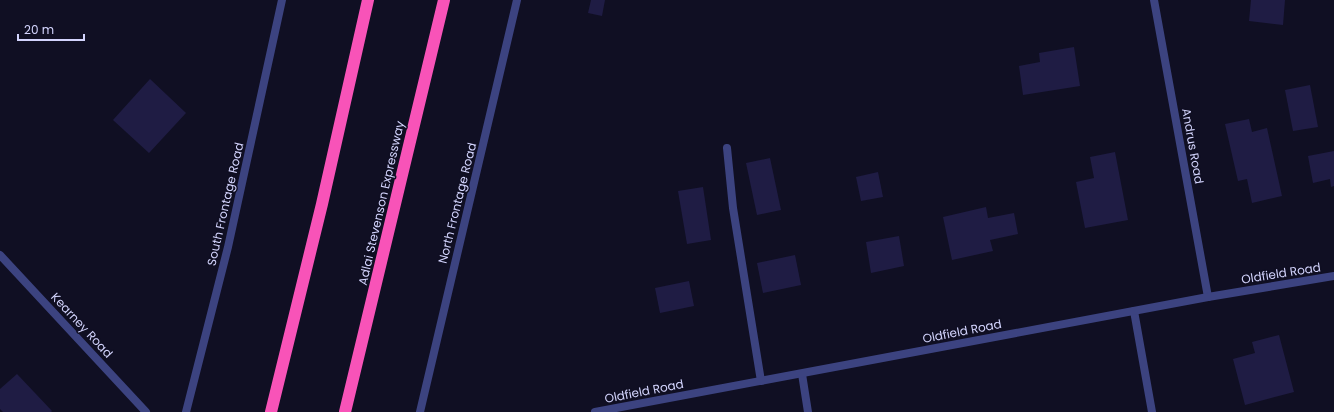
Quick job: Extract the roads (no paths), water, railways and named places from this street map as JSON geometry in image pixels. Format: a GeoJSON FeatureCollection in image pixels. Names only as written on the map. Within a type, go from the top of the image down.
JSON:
{"type":"FeatureCollection","features":[{"type":"Feature","properties":{"kind":"highway"},"geometry":{"type":"LineString","coordinates":[[271,412],[322,204],[368,0]]}},
{"type":"Feature","properties":{"kind":"highway","name":"Adlai Stevenson Expressway"},"geometry":{"type":"LineString","coordinates":[[345,412],[444,0]]}},
{"type":"Feature","properties":{"kind":"street","name":"South Frontage Road"},"geometry":{"type":"LineString","coordinates":[[186,412],[229,239],[282,0]]}},
{"type":"Feature","properties":{"kind":"street","name":"North Frontage Road"},"geometry":{"type":"LineString","coordinates":[[420,412],[517,0]]}},
{"type":"Feature","properties":{"kind":"street","name":"Andrus Road"},"geometry":{"type":"LineString","coordinates":[[1154,0],[1208,297]]}},
{"type":"Feature","properties":{"kind":"street"},"geometry":{"type":"LineString","coordinates":[[727,148],[733,208],[761,381]]}},
{"type":"Feature","properties":{"kind":"street","name":"Kearney Road"},"geometry":{"type":"LineString","coordinates":[[0,255],[146,412]]}},
{"type":"Feature","properties":{"kind":"street","name":"Oldfield Road"},"geometry":{"type":"LineString","coordinates":[[595,412],[1208,297],[1334,276]]}},
{"type":"Feature","properties":{"kind":"street"},"geometry":{"type":"LineString","coordinates":[[1134,311],[1152,412]]}},
{"type":"Feature","properties":{"kind":"street"},"geometry":{"type":"LineString","coordinates":[[802,374],[808,412]]}}]}
